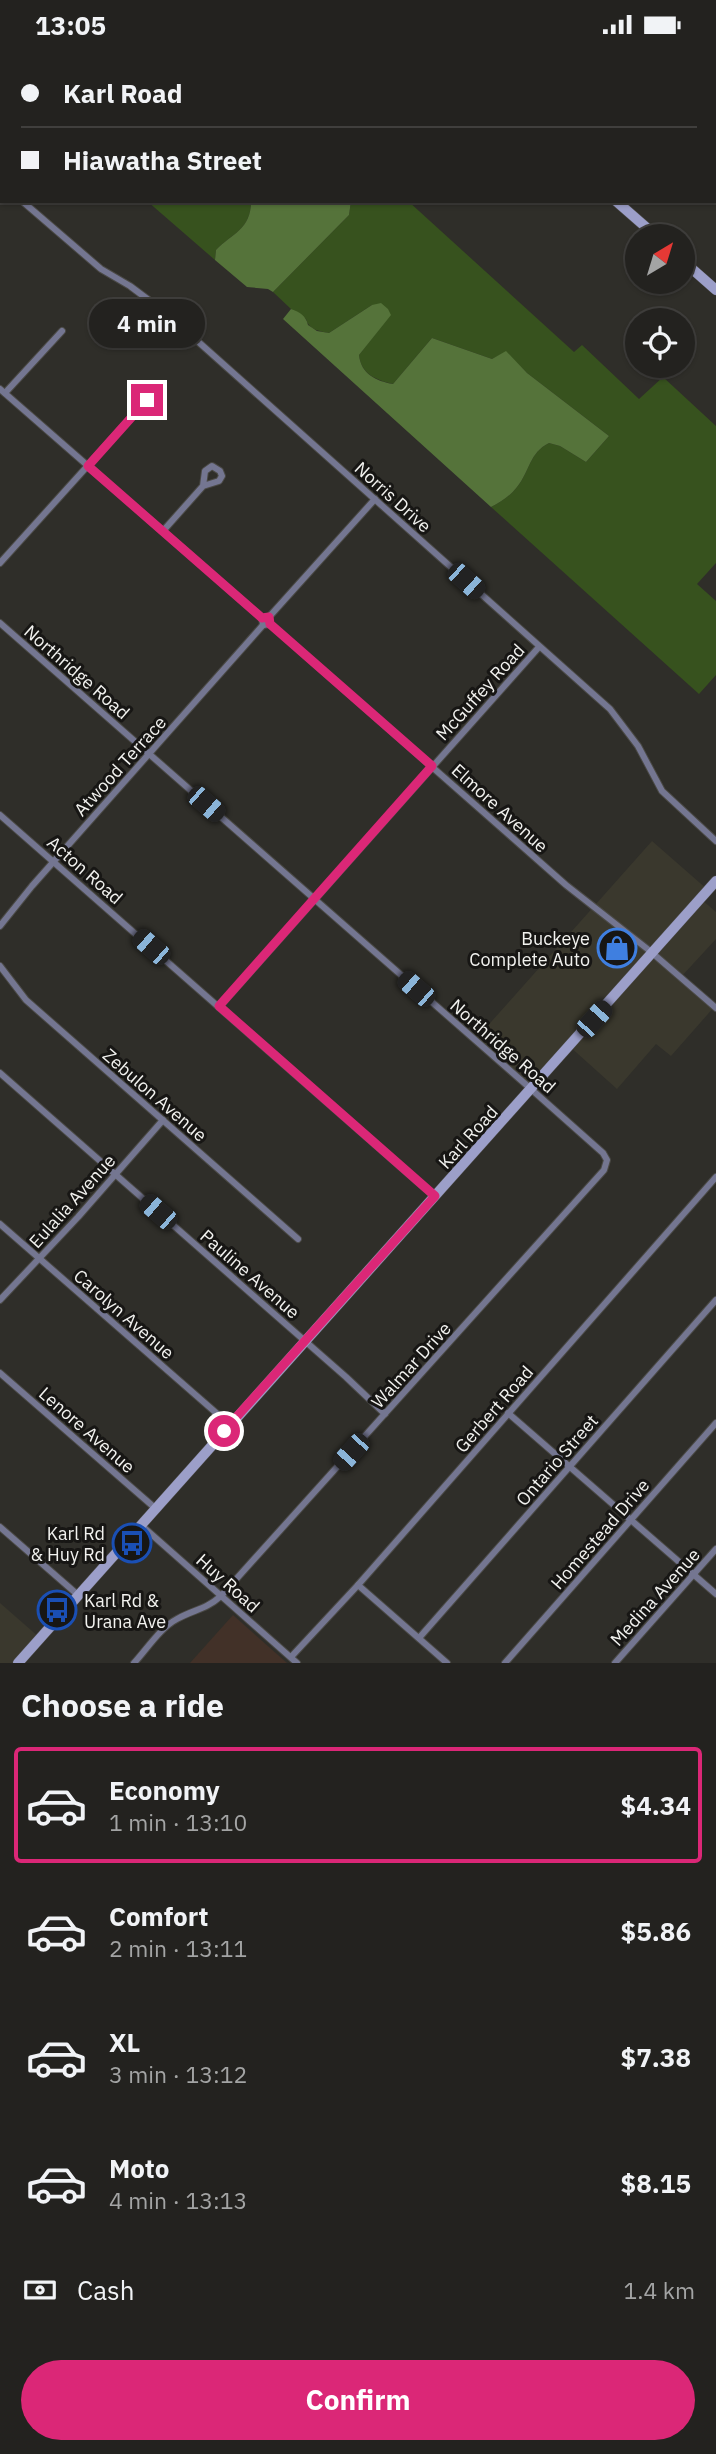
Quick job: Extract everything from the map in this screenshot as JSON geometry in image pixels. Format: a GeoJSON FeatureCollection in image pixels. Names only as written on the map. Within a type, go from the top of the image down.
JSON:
{"type":"FeatureCollection","features":[{"type":"Feature","properties":{"kind":"main road"},"geometry":{"type":"LineString","coordinates":[[618,203],[642,224]]}},
{"type":"Feature","properties":{"kind":"main road"},"geometry":{"type":"LineString","coordinates":[[695,271],[716,289]]}},
{"type":"Feature","properties":{"kind":"main road","name":"Karl Road"},"geometry":{"type":"LineString","coordinates":[[18,1663],[716,881]]}},
{"type":"Feature","properties":{"kind":"street","name":"Norris Drive"},"geometry":{"type":"LineString","coordinates":[[24,203],[101,269],[130,286],[166,313],[610,709],[638,746],[662,791],[716,841]]}},
{"type":"Feature","properties":{"kind":"street"},"geometry":{"type":"LineString","coordinates":[[2,391],[62,331]]}},
{"type":"Feature","properties":{"kind":"street","name":"Elmore Avenue"},"geometry":{"type":"LineString","coordinates":[[2,391],[568,887],[716,1008]]}},
{"type":"Feature","properties":{"kind":"street"},"geometry":{"type":"LineString","coordinates":[[0,563],[147,400]]}},
{"type":"Feature","properties":{"kind":"street"},"geometry":{"type":"LineString","coordinates":[[163,531],[204,486]]}},
{"type":"Feature","properties":{"kind":"street","name":"Atwood Terrace"},"geometry":{"type":"LineString","coordinates":[[0,926],[53,862],[375,499]]}},
{"type":"Feature","properties":{"kind":"street","name":"Northridge Road"},"geometry":{"type":"LineString","coordinates":[[0,623],[531,1089],[603,1153],[607,1160]]}},
{"type":"Feature","properties":{"kind":"street","name":"McGuffey Road"},"geometry":{"type":"LineString","coordinates":[[219,1006],[539,647]]}},
{"type":"Feature","properties":{"kind":"street","name":"Acton Road"},"geometry":{"type":"LineString","coordinates":[[0,815],[435,1196]]}},
{"type":"Feature","properties":{"kind":"street","name":"Zebulon Avenue"},"geometry":{"type":"LineString","coordinates":[[0,966],[26,1000],[299,1239]]}},
{"type":"Feature","properties":{"kind":"street","name":"Pauline Avenue"},"geometry":{"type":"LineString","coordinates":[[0,1073],[385,1414]]}},
{"type":"Feature","properties":{"kind":"street","name":"Eulalia Avenue"},"geometry":{"type":"LineString","coordinates":[[0,1300],[163,1120]]}},
{"type":"Feature","properties":{"kind":"street","name":"Walmar Drive"},"geometry":{"type":"LineString","coordinates":[[135,1663],[169,1625],[208,1607],[221,1596],[604,1170],[607,1160]]}},
{"type":"Feature","properties":{"kind":"street","name":"Gerbert Road"},"geometry":{"type":"LineString","coordinates":[[290,1657],[358,1585],[716,1177]]}},
{"type":"Feature","properties":{"kind":"street","name":"Carolyn Avenue"},"geometry":{"type":"LineString","coordinates":[[0,1223],[230,1425]]}},
{"type":"Feature","properties":{"kind":"street","name":"Ontario Street"},"geometry":{"type":"LineString","coordinates":[[419,1638],[716,1300]]}},
{"type":"Feature","properties":{"kind":"street","name":"Lenore Avenue"},"geometry":{"type":"LineString","coordinates":[[0,1373],[155,1508]]}},
{"type":"Feature","properties":{"kind":"street"},"geometry":{"type":"LineString","coordinates":[[508,1413],[716,1594]]}},
{"type":"Feature","properties":{"kind":"street","name":"Homestead Drive"},"geometry":{"type":"LineString","coordinates":[[505,1663],[716,1423]]}},
{"type":"Feature","properties":{"kind":"street","name":"Huy Road"},"geometry":{"type":"LineString","coordinates":[[141,1525],[297,1663]]}},
{"type":"Feature","properties":{"kind":"street"},"geometry":{"type":"LineString","coordinates":[[0,1527],[78,1595]]}},
{"type":"Feature","properties":{"kind":"street","name":"Medina Avenue"},"geometry":{"type":"LineString","coordinates":[[615,1663],[716,1549]]}},
{"type":"Feature","properties":{"kind":"street"},"geometry":{"type":"LineString","coordinates":[[358,1585],[447,1663]]}},
{"type":"Feature","properties":{"kind":"shaded area"},"geometry":{"type":"Polygon","coordinates":[[[652,841],[708,890],[701,899],[716,912],[716,939],[681,977],[715,1006],[671,1056],[656,1044],[617,1089],[568,1045],[530,1089],[475,1040],[652,841]]]}},
{"type":"Feature","properties":{"kind":"shaded area"},"geometry":{"type":"Polygon","coordinates":[[[0,1603],[40,1638],[18,1663],[0,1663],[0,1603]]]}},
{"type":"Feature","properties":{"kind":"shaded area"},"geometry":{"type":"Polygon","coordinates":[[[233,1615],[287,1663],[190,1663],[233,1615]]]}},
{"type":"Feature","properties":{"kind":"green space"},"geometry":{"type":"Polygon","coordinates":[[[149,203],[251,203],[248,219],[240,230],[216,250],[215,260],[149,203]]]}},
{"type":"Feature","properties":{"kind":"green space"},"geometry":{"type":"Polygon","coordinates":[[[251,203],[351,203],[349,215],[273,292],[247,287],[215,260],[216,250],[240,230],[250,211],[251,203]]]}},
{"type":"Feature","properties":{"kind":"green space"},"geometry":{"type":"Polygon","coordinates":[[[351,203],[410,203],[574,352],[582,345],[639,399],[664,378],[716,426],[716,563],[697,584],[716,601],[716,675],[699,694],[491,507],[514,490],[542,447],[549,443],[560,446],[586,462],[609,436],[527,373],[506,352],[492,359],[432,338],[393,384],[381,380],[366,371],[359,355],[390,315],[372,305],[329,333],[318,331],[273,292],[349,215],[351,203]]]}},
{"type":"Feature","properties":{"kind":"green space"},"geometry":{"type":"Polygon","coordinates":[[[381,303],[391,315],[359,355],[366,372],[375,379],[393,384],[432,338],[492,359],[506,351],[527,373],[609,436],[586,462],[560,446],[549,443],[542,447],[514,490],[491,507],[283,319],[291,309],[302,315],[308,325],[317,331],[329,333],[372,305],[381,303]]]}},
{"type":"Feature","properties":{"kind":"place","name":"Buckeye Complete Auto"},"geometry":{"type":"Point","coordinates":[617,948]}},
{"type":"Feature","properties":{"kind":"place","name":"Karl Rd & Huy Rd"},"geometry":{"type":"Point","coordinates":[132,1543]}},
{"type":"Feature","properties":{"kind":"place","name":"Karl Rd & Urana Ave"},"geometry":{"type":"Point","coordinates":[57,1610]}},
{"type":"Feature","properties":{"kind":"route"},"geometry":{"type":"LineString","coordinates":[[147,400],[88,466],[262,618],[269,617],[270,624],[432,766],[219,1006],[435,1196],[224,1431]]}}]}
